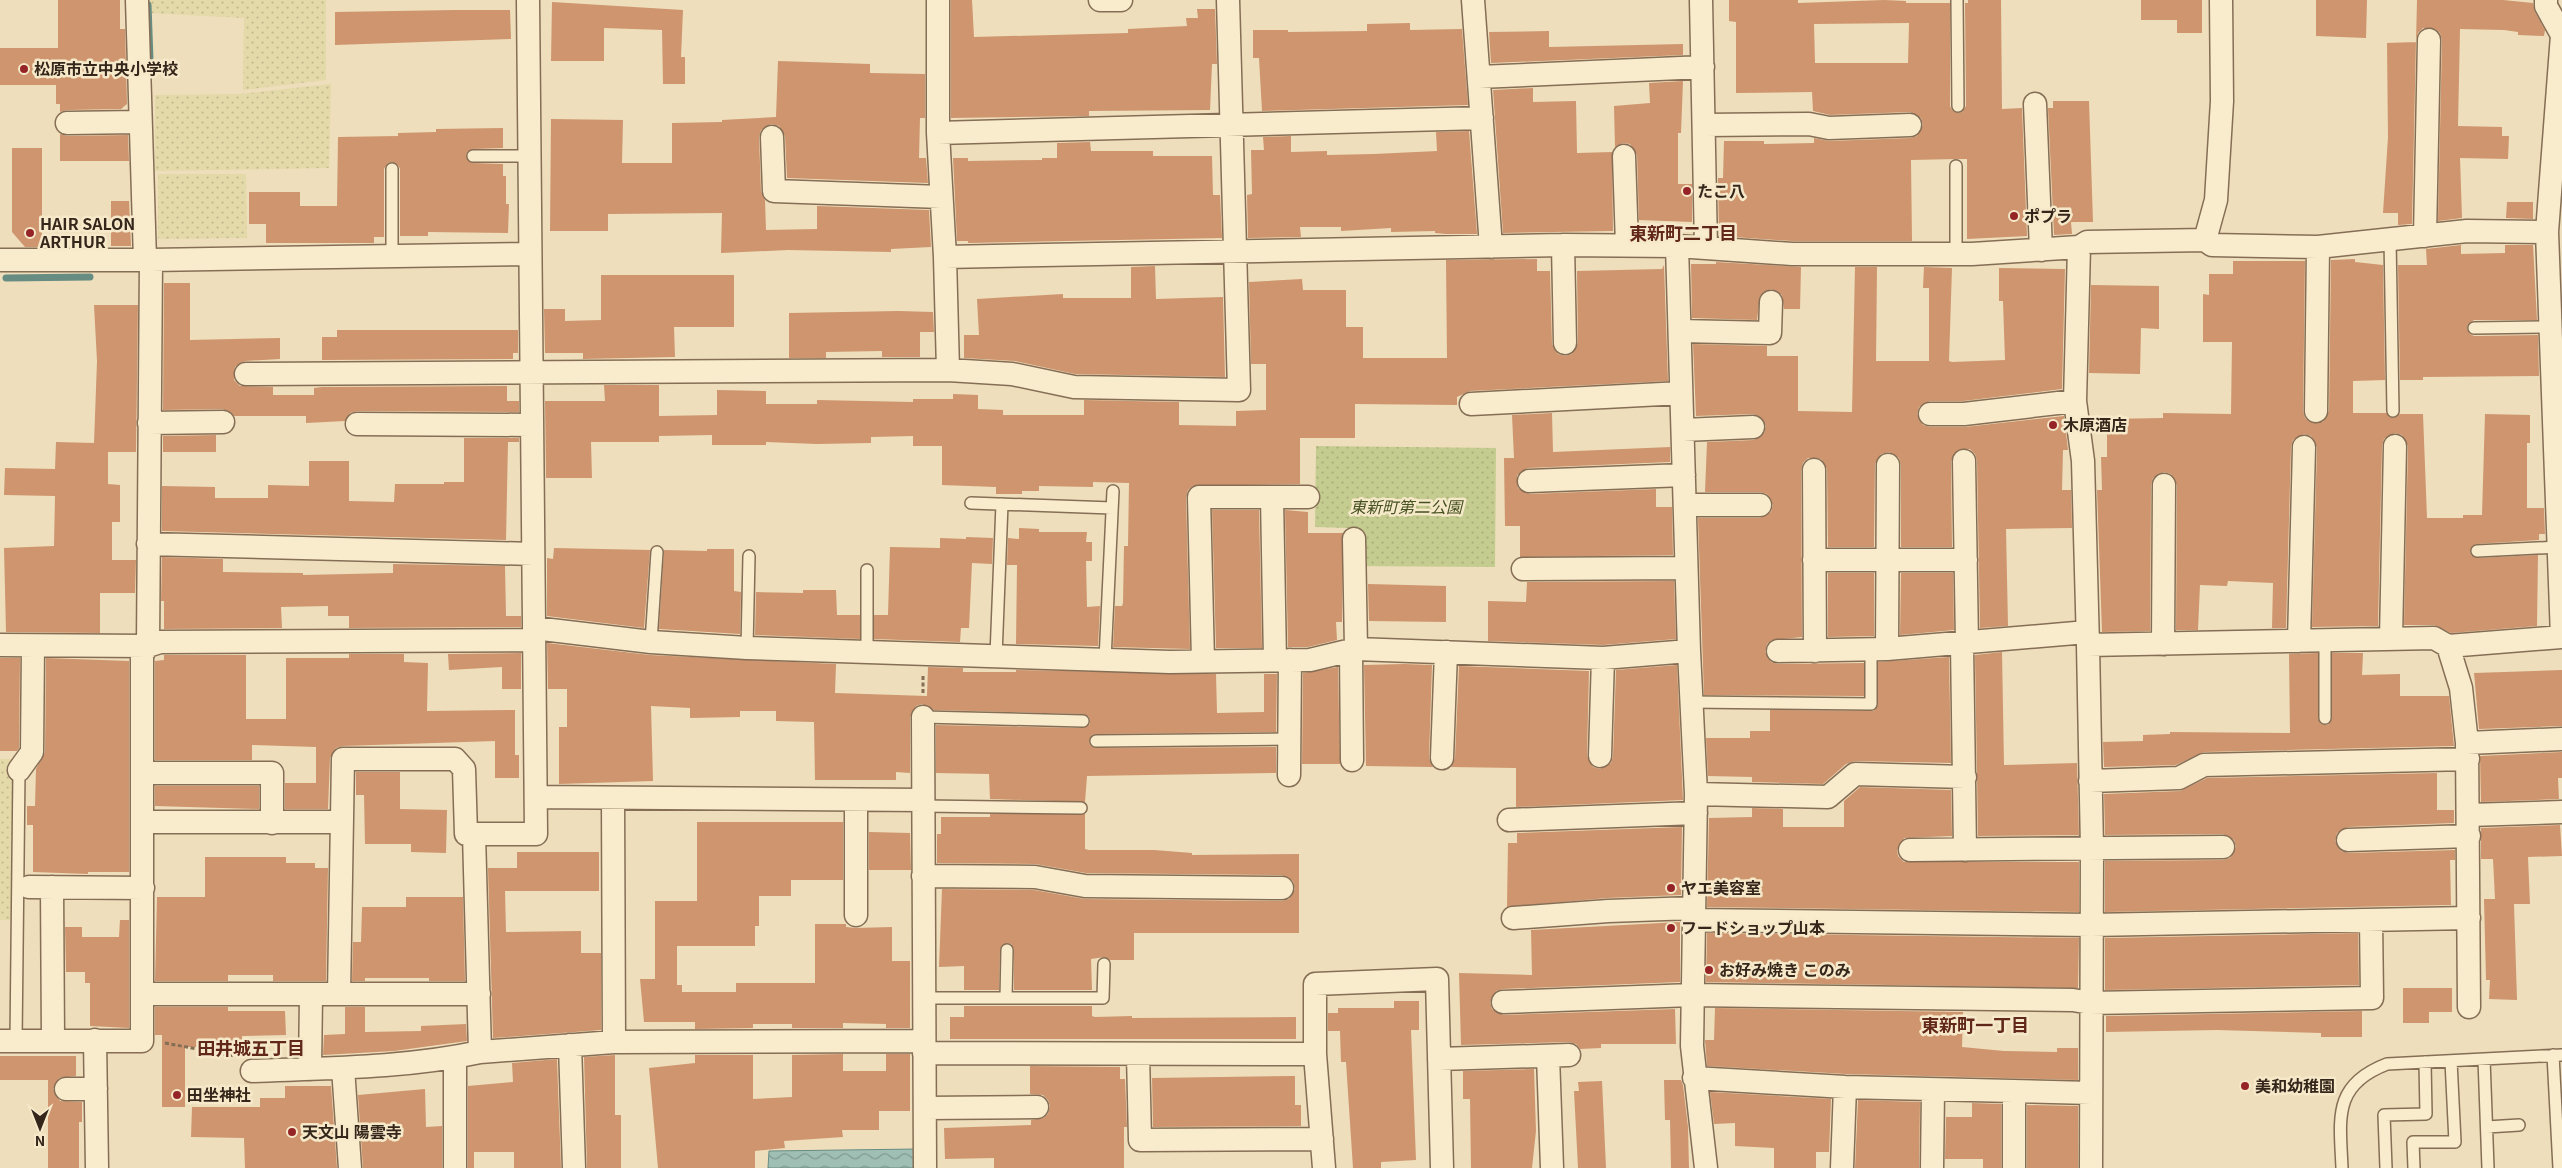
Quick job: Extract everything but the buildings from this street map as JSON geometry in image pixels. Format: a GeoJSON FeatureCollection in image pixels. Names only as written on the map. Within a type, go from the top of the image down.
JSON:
{"type":"FeatureCollection","features":[{"type":"Feature","properties":{"kind":"street"},"geometry":{"type":"LineString","coordinates":[[8,1041],[142,1041],[142,654],[148,646],[149,423],[148,260],[140,122],[137,0]]}},
{"type":"Feature","properties":{"kind":"street"},"geometry":{"type":"LineString","coordinates":[[339,994],[343,758],[455,758],[464,769],[466,834],[536,834],[530,425],[528,0]]}},
{"type":"Feature","properties":{"kind":"street"},"geometry":{"type":"LineString","coordinates":[[938,0],[938,133],[945,257],[948,370]]}},
{"type":"Feature","properties":{"kind":"street"},"geometry":{"type":"LineString","coordinates":[[1100,0],[1121,0]]}},
{"type":"Feature","properties":{"kind":"street"},"geometry":{"type":"LineString","coordinates":[[246,374],[531,374],[948,370],[1012,374],[1074,387],[1239,390],[1228,0]]}},
{"type":"Feature","properties":{"kind":"street"},"geometry":{"type":"LineString","coordinates":[[1473,0],[1491,247]]}},
{"type":"Feature","properties":{"kind":"street"},"geometry":{"type":"LineString","coordinates":[[1701,0],[1706,248]]}},
{"type":"Feature","properties":{"kind":"street"},"geometry":{"type":"LineString","coordinates":[[2205,240],[2216,200],[2222,101],[2221,0]]}},
{"type":"Feature","properties":{"kind":"street"},"geometry":{"type":"LineString","coordinates":[[1778,650],[1879,650],[1964,644],[2088,639],[2163,644],[2434,638],[2448,646],[2562,637],[2558,547],[2560,521],[2550,327],[2556,292],[2547,232],[2562,34],[2546,6],[2546,0]]}},
{"type":"Feature","properties":{"kind":"street"},"geometry":{"type":"LineString","coordinates":[[2425,236],[2429,40]]}},
{"type":"Feature","properties":{"kind":"street"},"geometry":{"type":"LineString","coordinates":[[1479,77],[1703,67]]}},
{"type":"Feature","properties":{"kind":"street"},"geometry":{"type":"LineString","coordinates":[[2035,104],[2041,250]]}},
{"type":"Feature","properties":{"kind":"street"},"geometry":{"type":"LineString","coordinates":[[938,133],[1232,127],[1482,118]]}},
{"type":"Feature","properties":{"kind":"street"},"geometry":{"type":"LineString","coordinates":[[67,123],[140,122]]}},
{"type":"Feature","properties":{"kind":"street"},"geometry":{"type":"LineString","coordinates":[[1705,125],[1809,124],[1829,128],[1910,125]]}},
{"type":"Feature","properties":{"kind":"street"},"geometry":{"type":"LineString","coordinates":[[772,137],[774,191],[942,197]]}},
{"type":"Feature","properties":{"kind":"street"},"geometry":{"type":"LineString","coordinates":[[1624,156],[1627,245]]}},
{"type":"Feature","properties":{"kind":"street"},"geometry":{"type":"LineString","coordinates":[[945,257],[1562,245],[1677,246],[1792,254],[1956,254],[2079,247],[2087,242],[2205,240],[2212,245],[2318,247],[2467,231],[2547,232]]}},
{"type":"Feature","properties":{"kind":"street"},"geometry":{"type":"LineString","coordinates":[[1562,245],[1565,343]]}},
{"type":"Feature","properties":{"kind":"street"},"geometry":{"type":"LineString","coordinates":[[1677,246],[1688,651],[1696,803],[1692,995],[1694,1078],[1706,1168]]}},
{"type":"Feature","properties":{"kind":"street"},"geometry":{"type":"LineString","coordinates":[[2079,247],[2075,401],[2083,461],[2088,639],[2092,849],[2090,1003],[2092,1168]]}},
{"type":"Feature","properties":{"kind":"street"},"geometry":{"type":"LineString","coordinates":[[2316,411],[2318,247]]}},
{"type":"Feature","properties":{"kind":"street"},"geometry":{"type":"LineString","coordinates":[[0,260],[148,260],[529,254]]}},
{"type":"Feature","properties":{"kind":"street"},"geometry":{"type":"LineString","coordinates":[[1680,331],[1770,333],[1771,302]]}},
{"type":"Feature","properties":{"kind":"street"},"geometry":{"type":"LineString","coordinates":[[1471,404],[1681,393]]}},
{"type":"Feature","properties":{"kind":"street"},"geometry":{"type":"LineString","coordinates":[[1930,414],[1964,414],[2075,401]]}},
{"type":"Feature","properties":{"kind":"street"},"geometry":{"type":"LineString","coordinates":[[149,423],[223,422]]}},
{"type":"Feature","properties":{"kind":"street"},"geometry":{"type":"LineString","coordinates":[[357,424],[530,425]]}},
{"type":"Feature","properties":{"kind":"street"},"geometry":{"type":"LineString","coordinates":[[1683,430],[1753,427]]}},
{"type":"Feature","properties":{"kind":"street"},"geometry":{"type":"LineString","coordinates":[[2391,639],[2395,446]]}},
{"type":"Feature","properties":{"kind":"street"},"geometry":{"type":"LineString","coordinates":[[2299,641],[2304,447]]}},
{"type":"Feature","properties":{"kind":"street"},"geometry":{"type":"LineString","coordinates":[[1964,461],[1966,560],[1964,644],[1965,850]]}},
{"type":"Feature","properties":{"kind":"street"},"geometry":{"type":"LineString","coordinates":[[1879,650],[1888,561],[1888,465]]}},
{"type":"Feature","properties":{"kind":"street"},"geometry":{"type":"LineString","coordinates":[[1814,470],[1815,650]]}},
{"type":"Feature","properties":{"kind":"street"},"geometry":{"type":"LineString","coordinates":[[1528,481],[1684,475]]}},
{"type":"Feature","properties":{"kind":"street"},"geometry":{"type":"LineString","coordinates":[[2163,644],[2164,485]]}},
{"type":"Feature","properties":{"kind":"street"},"geometry":{"type":"LineString","coordinates":[[1203,661],[1199,497],[1308,497]]}},
{"type":"Feature","properties":{"kind":"street"},"geometry":{"type":"LineString","coordinates":[[1272,497],[1289,739],[1289,775]]}},
{"type":"Feature","properties":{"kind":"street"},"geometry":{"type":"LineString","coordinates":[[1685,505],[1760,505]]}},
{"type":"Feature","properties":{"kind":"street"},"geometry":{"type":"LineString","coordinates":[[1352,760],[1354,539]]}},
{"type":"Feature","properties":{"kind":"street"},"geometry":{"type":"LineString","coordinates":[[148,544],[533,554]]}},
{"type":"Feature","properties":{"kind":"street"},"geometry":{"type":"LineString","coordinates":[[1814,560],[1966,560]]}},
{"type":"Feature","properties":{"kind":"street"},"geometry":{"type":"LineString","coordinates":[[1523,569],[1686,568]]}},
{"type":"Feature","properties":{"kind":"street"},"geometry":{"type":"LineString","coordinates":[[0,645],[148,646],[160,642],[534,634],[747,648],[1105,660],[1310,660],[1353,650],[1603,658],[1688,651]]}},
{"type":"Feature","properties":{"kind":"street"},"geometry":{"type":"LineString","coordinates":[[19,770],[32,752],[33,646]]}},
{"type":"Feature","properties":{"kind":"street"},"geometry":{"type":"LineString","coordinates":[[2448,646],[2461,688],[2468,751],[2469,1007]]}},
{"type":"Feature","properties":{"kind":"street"},"geometry":{"type":"LineString","coordinates":[[1442,758],[1446,652]]}},
{"type":"Feature","properties":{"kind":"street"},"geometry":{"type":"LineString","coordinates":[[1600,756],[1603,658]]}},
{"type":"Feature","properties":{"kind":"street"},"geometry":{"type":"LineString","coordinates":[[924,717],[925,1168]]}},
{"type":"Feature","properties":{"kind":"street"},"geometry":{"type":"LineString","coordinates":[[2090,781],[2179,778],[2204,765],[2468,751],[2562,739]]}},
{"type":"Feature","properties":{"kind":"street"},"geometry":{"type":"LineString","coordinates":[[143,773],[272,773],[272,823]]}},
{"type":"Feature","properties":{"kind":"street"},"geometry":{"type":"LineString","coordinates":[[1509,820],[1696,803],[1828,796],[1855,774],[1965,777]]}},
{"type":"Feature","properties":{"kind":"street"},"geometry":{"type":"LineString","coordinates":[[536,797],[856,800],[923,803]]}},
{"type":"Feature","properties":{"kind":"street"},"geometry":{"type":"LineString","coordinates":[[613,798],[614,1042]]}},
{"type":"Feature","properties":{"kind":"street"},"geometry":{"type":"LineString","coordinates":[[856,800],[856,915]]}},
{"type":"Feature","properties":{"kind":"street"},"geometry":{"type":"LineString","coordinates":[[2348,840],[2469,826],[2562,812]]}},
{"type":"Feature","properties":{"kind":"street"},"geometry":{"type":"LineString","coordinates":[[143,822],[342,822]]}},
{"type":"Feature","properties":{"kind":"street"},"geometry":{"type":"LineString","coordinates":[[474,834],[480,1052]]}},
{"type":"Feature","properties":{"kind":"street"},"geometry":{"type":"LineString","coordinates":[[1910,850],[2223,847]]}},
{"type":"Feature","properties":{"kind":"street"},"geometry":{"type":"LineString","coordinates":[[924,876],[1035,877],[1086,886],[1282,888]]}},
{"type":"Feature","properties":{"kind":"street"},"geometry":{"type":"LineString","coordinates":[[30,887],[143,888]]}},
{"type":"Feature","properties":{"kind":"street"},"geometry":{"type":"LineString","coordinates":[[52,887],[53,1041]]}},
{"type":"Feature","properties":{"kind":"street"},"geometry":{"type":"LineString","coordinates":[[1513,918],[1608,911],[2091,925],[2469,918]]}},
{"type":"Feature","properties":{"kind":"street"},"geometry":{"type":"LineString","coordinates":[[1503,1002],[1692,995],[2073,1000],[2090,1003],[2372,998],[2371,920]]}},
{"type":"Feature","properties":{"kind":"street"},"geometry":{"type":"LineString","coordinates":[[1324,1168],[1315,1054],[1315,984],[1437,979],[1442,1168]]}},
{"type":"Feature","properties":{"kind":"street"},"geometry":{"type":"LineString","coordinates":[[142,994],[479,994]]}},
{"type":"Feature","properties":{"kind":"street"},"geometry":{"type":"LineString","coordinates":[[310,1069],[311,995]]}},
{"type":"Feature","properties":{"kind":"street"},"geometry":{"type":"LineString","coordinates":[[95,1040],[97,1168]]}},
{"type":"Feature","properties":{"kind":"street"},"geometry":{"type":"LineString","coordinates":[[252,1071],[343,1068],[455,1058],[480,1052],[614,1042],[924,1047],[1138,1054],[1315,1054]]}},
{"type":"Feature","properties":{"kind":"street"},"geometry":{"type":"LineString","coordinates":[[570,1045],[574,1168]]}},
{"type":"Feature","properties":{"kind":"street"},"geometry":{"type":"LineString","coordinates":[[1138,1054],[1140,1140],[1322,1139]]}},
{"type":"Feature","properties":{"kind":"street"},"geometry":{"type":"LineString","coordinates":[[1439,1059],[1559,1055],[1552,1168]]}},
{"type":"Feature","properties":{"kind":"street"},"geometry":{"type":"LineString","coordinates":[[455,1058],[455,1168]]}},
{"type":"Feature","properties":{"kind":"street"},"geometry":{"type":"LineString","coordinates":[[343,1068],[350,1168]]}},
{"type":"Feature","properties":{"kind":"street"},"geometry":{"type":"LineString","coordinates":[[1694,1078],[1845,1087],[2014,1093],[2091,1093]]}},
{"type":"Feature","properties":{"kind":"street"},"geometry":{"type":"LineString","coordinates":[[1842,1168],[1845,1087]]}},
{"type":"Feature","properties":{"kind":"street"},"geometry":{"type":"LineString","coordinates":[[66,1089],[96,1089]]}},
{"type":"Feature","properties":{"kind":"street"},"geometry":{"type":"LineString","coordinates":[[1932,1168],[1933,1090]]}},
{"type":"Feature","properties":{"kind":"street"},"geometry":{"type":"LineString","coordinates":[[2014,1093],[2014,1168]]}},
{"type":"Feature","properties":{"kind":"street"},"geometry":{"type":"LineString","coordinates":[[925,1108],[1037,1107]]}},
{"type":"Feature","properties":{"kind":"lane"},"geometry":{"type":"LineString","coordinates":[[1957,0],[1958,106]]}},
{"type":"Feature","properties":{"kind":"lane"},"geometry":{"type":"LineString","coordinates":[[473,156],[530,156]]}},
{"type":"Feature","properties":{"kind":"lane"},"geometry":{"type":"LineString","coordinates":[[1956,166],[1956,254]]}},
{"type":"Feature","properties":{"kind":"lane"},"geometry":{"type":"LineString","coordinates":[[392,169],[392,256]]}},
{"type":"Feature","properties":{"kind":"lane"},"geometry":{"type":"LineString","coordinates":[[2390,239],[2393,411]]}},
{"type":"Feature","properties":{"kind":"lane"},"geometry":{"type":"LineString","coordinates":[[2474,328],[2550,327]]}},
{"type":"Feature","properties":{"kind":"lane"},"geometry":{"type":"LineString","coordinates":[[1105,660],[1113,491]]}},
{"type":"Feature","properties":{"kind":"lane"},"geometry":{"type":"LineString","coordinates":[[971,502],[1112,508]]}},
{"type":"Feature","properties":{"kind":"lane"},"geometry":{"type":"LineString","coordinates":[[996,656],[1002,504]]}},
{"type":"Feature","properties":{"kind":"lane"},"geometry":{"type":"LineString","coordinates":[[2477,551],[2558,547]]}},
{"type":"Feature","properties":{"kind":"lane"},"geometry":{"type":"LineString","coordinates":[[651,642],[657,552]]}},
{"type":"Feature","properties":{"kind":"lane"},"geometry":{"type":"LineString","coordinates":[[747,648],[749,556]]}},
{"type":"Feature","properties":{"kind":"lane"},"geometry":{"type":"LineString","coordinates":[[867,570],[867,652]]}},
{"type":"Feature","properties":{"kind":"lane"},"geometry":{"type":"LineString","coordinates":[[2325,640],[2325,718]]}},
{"type":"Feature","properties":{"kind":"lane"},"geometry":{"type":"LineString","coordinates":[[1691,702],[1871,704],[1879,650]]}},
{"type":"Feature","properties":{"kind":"lane"},"geometry":{"type":"LineString","coordinates":[[924,717],[1083,721]]}},
{"type":"Feature","properties":{"kind":"lane"},"geometry":{"type":"LineString","coordinates":[[1096,741],[1289,739]]}},
{"type":"Feature","properties":{"kind":"lane"},"geometry":{"type":"LineString","coordinates":[[8,1041],[19,770]]}},
{"type":"Feature","properties":{"kind":"lane"},"geometry":{"type":"LineString","coordinates":[[923,803],[1081,808]]}},
{"type":"Feature","properties":{"kind":"lane"},"geometry":{"type":"LineString","coordinates":[[1006,998],[1007,950]]}},
{"type":"Feature","properties":{"kind":"lane"},"geometry":{"type":"LineString","coordinates":[[924,998],[1103,998],[1104,964]]}},
{"type":"Feature","properties":{"kind":"lane"},"geometry":{"type":"LineString","coordinates":[[2342,1168],[2340,1122],[2343,1102],[2354,1082],[2368,1071],[2386,1064],[2557,1055],[2559,1168]]}},
{"type":"Feature","properties":{"kind":"lane"},"geometry":{"type":"LineString","coordinates":[[2484,1059],[2488,1168]]}},
{"type":"Feature","properties":{"kind":"lane"},"geometry":{"type":"LineString","coordinates":[[2414,1168],[2413,1142],[2455,1142],[2451,1061]]}},
{"type":"Feature","properties":{"kind":"lane"},"geometry":{"type":"LineString","coordinates":[[2386,1168],[2384,1115],[2426,1114],[2425,1062]]}},
{"type":"Feature","properties":{"kind":"lane"},"geometry":{"type":"LineString","coordinates":[[2487,1127],[2519,1125]]}},
{"type":"Feature","properties":{"kind":"path"},"geometry":{"type":"LineString","coordinates":[[923,653],[924,717]]}},
{"type":"Feature","properties":{"kind":"path"},"geometry":{"type":"LineString","coordinates":[[142,1041],[252,1059],[252,1071]]}},
{"type":"Feature","properties":{"kind":"shaded area"},"geometry":{"type":"Polygon","coordinates":[[[149,0],[326,0],[326,80],[243,90],[244,18],[150,13],[149,0]]]}},
{"type":"Feature","properties":{"kind":"shaded area"},"geometry":{"type":"Polygon","coordinates":[[[331,84],[329,168],[155,171],[155,95],[240,94],[331,84]]]}},
{"type":"Feature","properties":{"kind":"shaded area"},"geometry":{"type":"Polygon","coordinates":[[[158,174],[246,174],[247,238],[158,239],[158,174]]]}},
{"type":"Feature","properties":{"kind":"shaded area"},"geometry":{"type":"Polygon","coordinates":[[[0,759],[20,759],[13,769],[11,920],[0,920],[0,759]]]}},
{"type":"Feature","properties":{"kind":"green space","name":"東新町第二公園"},"geometry":{"type":"Polygon","coordinates":[[[1316,446],[1496,448],[1495,567],[1348,566],[1348,528],[1315,527],[1316,446]]]}},
{"type":"Feature","properties":{"kind":"water"},"geometry":{"type":"Polygon","coordinates":[[[917,1149],[917,1168],[768,1168],[769,1151],[917,1149]]]}},
{"type":"Feature","properties":{"kind":"waterway"},"geometry":{"type":"LineString","coordinates":[[148,5],[150,60]]}},
{"type":"Feature","properties":{"kind":"waterway"},"geometry":{"type":"LineString","coordinates":[[6,278],[90,277]]}},
{"type":"Feature","properties":{"kind":"place","name":"松原市立中央小学校"},"geometry":{"type":"Point","coordinates":[24,69]}},
{"type":"Feature","properties":{"kind":"place","name":"たこ八"},"geometry":{"type":"Point","coordinates":[1687,191]}},
{"type":"Feature","properties":{"kind":"place","name":"ポプラ"},"geometry":{"type":"Point","coordinates":[2014,216]}},
{"type":"Feature","properties":{"kind":"place","name":"HAIR SALON ARTHUR"},"geometry":{"type":"Point","coordinates":[30,233]}},
{"type":"Feature","properties":{"kind":"place","name":"木原酒店"},"geometry":{"type":"Point","coordinates":[2053,425]}},
{"type":"Feature","properties":{"kind":"place","name":"ヤエ美容室"},"geometry":{"type":"Point","coordinates":[1671,888]}},
{"type":"Feature","properties":{"kind":"place","name":"フードショップ山本"},"geometry":{"type":"Point","coordinates":[1671,928]}},
{"type":"Feature","properties":{"kind":"place","name":"お好み焼き このみ"},"geometry":{"type":"Point","coordinates":[1709,970]}},
{"type":"Feature","properties":{"kind":"place","name":"美和幼稚園"},"geometry":{"type":"Point","coordinates":[2245,1086]}},
{"type":"Feature","properties":{"kind":"place","name":"田坐神社"},"geometry":{"type":"Point","coordinates":[177,1095]}},
{"type":"Feature","properties":{"kind":"place","name":"天文山 陽雲寺"},"geometry":{"type":"Point","coordinates":[292,1132]}},
{"type":"Feature","properties":{"kind":"district","name":"東新町二丁目"},"geometry":{"type":"Point","coordinates":[1683,234]}},
{"type":"Feature","properties":{"kind":"district","name":"東新町一丁目"},"geometry":{"type":"Point","coordinates":[1975,1026]}},
{"type":"Feature","properties":{"kind":"district","name":"田井城五丁目"},"geometry":{"type":"Point","coordinates":[251,1049]}}]}
